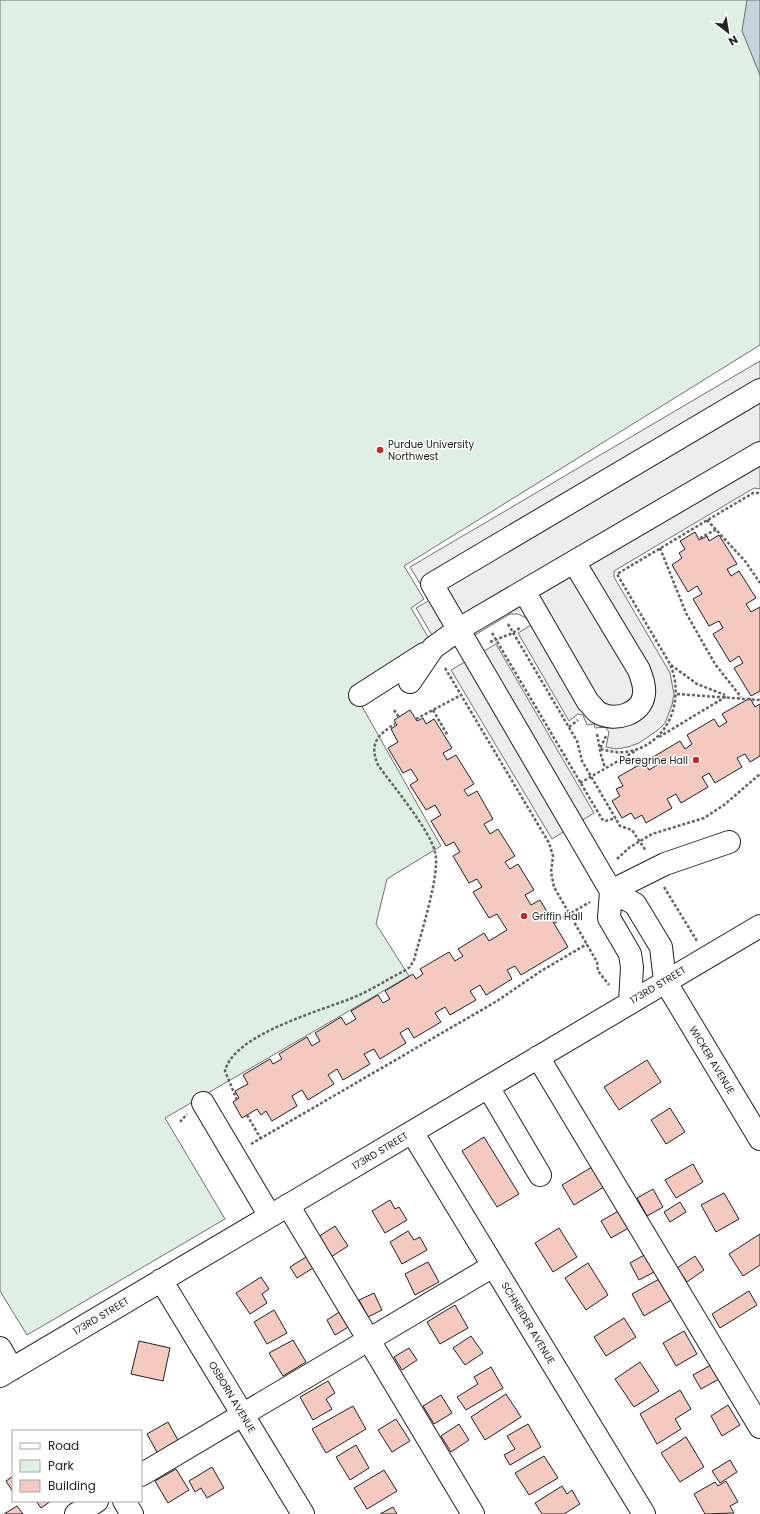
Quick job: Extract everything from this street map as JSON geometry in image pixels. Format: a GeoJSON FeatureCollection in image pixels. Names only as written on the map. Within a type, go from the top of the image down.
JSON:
{"type":"FeatureCollection","features":[{"type":"Feature","properties":{"kind":"street"},"geometry":{"type":"LineString","coordinates":[[665,981],[661,947],[635,904],[611,891],[432,584],[760,390]]}},
{"type":"Feature","properties":{"kind":"street"},"geometry":{"type":"LineString","coordinates":[[360,695],[433,648],[459,629],[760,453]]}},
{"type":"Feature","properties":{"kind":"street"},"geometry":{"type":"LineString","coordinates":[[524,591],[588,702],[598,713],[608,716],[619,717],[631,713],[639,705],[644,695],[644,682],[639,670],[574,562]]}},
{"type":"Feature","properties":{"kind":"street"},"geometry":{"type":"LineString","coordinates":[[410,682],[433,648]]}},
{"type":"Feature","properties":{"kind":"street"},"geometry":{"type":"LineString","coordinates":[[611,891],[654,870],[729,842]]}},
{"type":"Feature","properties":{"kind":"street"},"geometry":{"type":"LineString","coordinates":[[611,891],[609,918],[630,954],[632,967],[628,1004]]}},
{"type":"Feature","properties":{"kind":"street","name":"173RD STREET"},"geometry":{"type":"LineString","coordinates":[[6,1373],[760,926]]}},
{"type":"Feature","properties":{"kind":"street","name":"WICKER AVENUE"},"geometry":{"type":"LineString","coordinates":[[665,981],[760,1139]]}},
{"type":"Feature","properties":{"kind":"street"},"geometry":{"type":"LineString","coordinates":[[538,1057],[760,1427]]}},
{"type":"Feature","properties":{"kind":"street"},"geometry":{"type":"LineString","coordinates":[[488,1087],[540,1175]]}},
{"type":"Feature","properties":{"kind":"street"},"geometry":{"type":"LineString","coordinates":[[203,1103],[234,1155],[279,1210],[368,1340],[474,1514]]}},
{"type":"Feature","properties":{"kind":"street","name":"SCHNEIDER AVENUE"},"geometry":{"type":"LineString","coordinates":[[412,1132],[644,1514]]}},
{"type":"Feature","properties":{"kind":"street"},"geometry":{"type":"LineString","coordinates":[[142,1474],[493,1266]]}},
{"type":"Feature","properties":{"kind":"street","name":"OSBORN AVENUE"},"geometry":{"type":"LineString","coordinates":[[161,1280],[302,1514]]}},
{"type":"Feature","properties":{"kind":"street"},"geometry":{"type":"LineString","coordinates":[[0,1348],[6,1373]]}},
{"type":"Feature","properties":{"kind":"street"},"geometry":{"type":"LineString","coordinates":[[76,1514],[95,1502]]}},
{"type":"Feature","properties":{"kind":"street"},"geometry":{"type":"LineString","coordinates":[[125,1502],[132,1514]]}},
{"type":"Feature","properties":{"kind":"path"},"geometry":{"type":"LineString","coordinates":[[656,738],[671,717],[677,694],[676,680],[670,664],[617,574],[753,493],[758,493],[760,495]]}},
{"type":"Feature","properties":{"kind":"path"},"geometry":{"type":"LineString","coordinates":[[707,520],[717,529],[745,562],[760,583]]}},
{"type":"Feature","properties":{"kind":"path"},"geometry":{"type":"LineString","coordinates":[[700,538],[717,529]]}},
{"type":"Feature","properties":{"kind":"path"},"geometry":{"type":"LineString","coordinates":[[660,548],[686,613],[715,664],[741,697]]}},
{"type":"Feature","properties":{"kind":"path"},"geometry":{"type":"LineString","coordinates":[[490,611],[513,633],[577,741],[582,761],[620,826],[632,830],[650,856],[654,870],[706,957]]}},
{"type":"Feature","properties":{"kind":"path"},"geometry":{"type":"LineString","coordinates":[[490,611],[496,639],[580,783],[602,819],[609,821],[616,818]]}},
{"type":"Feature","properties":{"kind":"path"},"geometry":{"type":"LineString","coordinates":[[472,653],[496,639],[513,633],[538,616]]}},
{"type":"Feature","properties":{"kind":"path"},"geometry":{"type":"LineString","coordinates":[[433,648],[549,843],[553,856],[551,872],[554,887],[597,962],[598,971],[628,1004]]}},
{"type":"Feature","properties":{"kind":"path"},"geometry":{"type":"LineString","coordinates":[[670,664],[698,684],[727,696]]}},
{"type":"Feature","properties":{"kind":"path"},"geometry":{"type":"LineString","coordinates":[[677,694],[741,697],[760,700]]}},
{"type":"Feature","properties":{"kind":"path"},"geometry":{"type":"LineString","coordinates":[[416,720],[461,695]]}},
{"type":"Feature","properties":{"kind":"path"},"geometry":{"type":"LineString","coordinates":[[580,783],[727,696]]}},
{"type":"Feature","properties":{"kind":"path"},"geometry":{"type":"LineString","coordinates":[[394,710],[399,717]]}},
{"type":"Feature","properties":{"kind":"path"},"geometry":{"type":"LineString","coordinates":[[433,710],[448,736]]}},
{"type":"Feature","properties":{"kind":"path"},"geometry":{"type":"LineString","coordinates":[[569,727],[582,719]]}},
{"type":"Feature","properties":{"kind":"path"},"geometry":{"type":"LineString","coordinates":[[237,1100],[225,1071],[230,1059],[242,1048],[272,1029],[358,995],[404,971],[410,967],[414,960],[435,878],[436,853],[419,823],[378,765],[374,756],[374,747],[377,738],[381,732],[394,724]]}},
{"type":"Feature","properties":{"kind":"path"},"geometry":{"type":"LineString","coordinates":[[597,731],[605,768]]}},
{"type":"Feature","properties":{"kind":"path"},"geometry":{"type":"LineString","coordinates":[[600,749],[624,752],[639,748]]}},
{"type":"Feature","properties":{"kind":"path"},"geometry":{"type":"LineString","coordinates":[[234,1155],[497,1001],[541,971],[587,944]]}},
{"type":"Feature","properties":{"kind":"path"},"geometry":{"type":"LineString","coordinates":[[247,1115],[261,1139]]}},
{"type":"Feature","properties":{"kind":"green space","name":"Purdue University Northwest"},"geometry":{"type":"Polygon","coordinates":[[[0,0],[760,0],[760,345],[404,566],[424,599],[411,608],[431,642],[351,687],[441,846],[387,879],[376,924],[409,976],[165,1118],[225,1219],[27,1335],[0,1291],[0,0]]]}},
{"type":"Feature","properties":{"kind":"shaded area"},"geometry":{"type":"Polygon","coordinates":[[[747,0],[760,0],[760,75],[742,31],[747,0]]]}},
{"type":"Feature","properties":{"kind":"shaded area"},"geometry":{"type":"Polygon","coordinates":[[[760,361],[760,489],[754,488],[614,571],[614,577],[670,673],[674,694],[672,705],[665,723],[658,730],[639,743],[616,749],[606,747],[609,732],[605,727],[595,728],[594,724],[587,725],[583,715],[578,714],[569,721],[518,633],[531,625],[526,618],[518,614],[510,614],[443,654],[416,608],[430,600],[410,567],[760,361]]]}},
{"type":"Feature","properties":{"kind":"shaded area"},"geometry":{"type":"Polygon","coordinates":[[[496,644],[594,813],[552,839],[451,670],[496,644]]]}},
{"type":"Feature","properties":{"kind":"building"},"geometry":{"type":"Polygon","coordinates":[[[695,532],[699,540],[707,536],[709,541],[719,535],[737,564],[727,569],[731,576],[739,571],[756,598],[746,604],[751,612],[760,607],[760,691],[751,696],[734,668],[743,663],[739,656],[730,662],[713,634],[723,628],[719,621],[709,626],[693,599],[702,594],[697,586],[688,592],[672,565],[682,558],[679,553],[685,549],[680,541],[695,532]]]}},
{"type":"Feature","properties":{"kind":"building","name":"Peregrine Hall"},"geometry":{"type":"Polygon","coordinates":[[[750,698],[755,707],[760,704],[760,756],[750,762],[745,754],[737,758],[742,767],[715,783],[709,773],[702,777],[708,787],[681,803],[676,794],[667,799],[672,808],[646,823],[642,815],[635,819],[631,813],[622,818],[612,801],[620,796],[616,789],[623,786],[618,777],[644,762],[649,770],[657,765],[653,757],[680,741],[685,749],[692,744],[687,735],[714,719],[719,727],[727,722],[722,714],[750,698]]]}},
{"type":"Feature","properties":{"kind":"building","name":"Griffin Hall"},"geometry":{"type":"Polygon","coordinates":[[[410,710],[417,721],[423,718],[426,724],[434,719],[452,748],[443,753],[447,760],[456,755],[474,784],[464,790],[468,796],[477,791],[493,819],[484,824],[490,834],[498,829],[515,856],[505,862],[510,869],[518,864],[534,890],[525,895],[531,905],[540,900],[568,947],[521,975],[515,966],[507,970],[512,979],[486,995],[480,985],[470,991],[476,1000],[450,1015],[445,1007],[435,1013],[441,1022],[414,1038],[408,1028],[400,1033],[406,1043],[380,1059],[374,1049],[364,1054],[370,1064],[343,1080],[337,1069],[328,1075],[334,1084],[308,1100],[302,1090],[292,1096],[297,1106],[272,1121],[266,1111],[261,1115],[257,1109],[242,1118],[233,1102],[239,1098],[235,1091],[248,1084],[243,1075],[270,1059],[273,1064],[282,1059],[279,1054],[307,1037],[312,1046],[320,1041],[315,1033],[341,1017],[346,1025],[356,1019],[351,1011],[378,995],[383,1003],[390,999],[385,991],[413,974],[416,979],[423,974],[420,969],[449,952],[455,961],[463,956],[458,949],[484,933],[489,941],[507,930],[497,914],[489,918],[473,892],[482,887],[477,879],[469,883],[453,856],[460,852],[454,842],[446,846],[431,821],[441,815],[435,805],[426,810],[410,785],[418,780],[411,769],[403,773],[388,748],[398,742],[391,729],[397,725],[394,720],[410,710]]]}},
{"type":"Feature","properties":{"kind":"building"},"geometry":{"type":"Polygon","coordinates":[[[647,1060],[661,1082],[619,1110],[604,1087],[647,1060]]]}},
{"type":"Feature","properties":{"kind":"building"},"geometry":{"type":"Polygon","coordinates":[[[670,1108],[685,1132],[666,1144],[651,1120],[670,1108]]]}},
{"type":"Feature","properties":{"kind":"building"},"geometry":{"type":"Polygon","coordinates":[[[484,1137],[519,1194],[497,1207],[462,1151],[484,1137]]]}},
{"type":"Feature","properties":{"kind":"building"},"geometry":{"type":"Polygon","coordinates":[[[693,1164],[703,1182],[676,1198],[665,1180],[693,1164]]]}},
{"type":"Feature","properties":{"kind":"building"},"geometry":{"type":"Polygon","coordinates":[[[592,1167],[604,1187],[574,1205],[562,1185],[592,1167]]]}},
{"type":"Feature","properties":{"kind":"building"},"geometry":{"type":"Polygon","coordinates":[[[653,1189],[663,1207],[647,1216],[637,1198],[653,1189]]]}},
{"type":"Feature","properties":{"kind":"building"},"geometry":{"type":"Polygon","coordinates":[[[724,1193],[739,1219],[716,1232],[701,1205],[724,1193]]]}},
{"type":"Feature","properties":{"kind":"building"},"geometry":{"type":"Polygon","coordinates":[[[390,1200],[395,1209],[399,1207],[407,1220],[385,1233],[372,1211],[390,1200]]]}},
{"type":"Feature","properties":{"kind":"building"},"geometry":{"type":"Polygon","coordinates":[[[680,1202],[686,1212],[670,1222],[664,1212],[680,1202]]]}},
{"type":"Feature","properties":{"kind":"building"},"geometry":{"type":"Polygon","coordinates":[[[622,1209],[632,1226],[611,1238],[601,1221],[622,1209]]]}},
{"type":"Feature","properties":{"kind":"building"},"geometry":{"type":"Polygon","coordinates":[[[335,1226],[348,1246],[331,1257],[318,1237],[335,1226]]]}},
{"type":"Feature","properties":{"kind":"building"},"geometry":{"type":"Polygon","coordinates":[[[559,1228],[577,1257],[553,1272],[535,1243],[559,1228]]]}},
{"type":"Feature","properties":{"kind":"building"},"geometry":{"type":"Polygon","coordinates":[[[408,1231],[414,1240],[420,1237],[427,1250],[402,1264],[390,1242],[408,1231]]]}},
{"type":"Feature","properties":{"kind":"building"},"geometry":{"type":"Polygon","coordinates":[[[760,1234],[760,1265],[743,1276],[729,1254],[760,1234]]]}},
{"type":"Feature","properties":{"kind":"building"},"geometry":{"type":"Polygon","coordinates":[[[646,1254],[656,1271],[639,1280],[630,1263],[646,1254]]]}},
{"type":"Feature","properties":{"kind":"building"},"geometry":{"type":"Polygon","coordinates":[[[695,1256],[704,1270],[687,1282],[677,1268],[695,1256]]]}},
{"type":"Feature","properties":{"kind":"building"},"geometry":{"type":"Polygon","coordinates":[[[306,1257],[313,1268],[297,1278],[290,1267],[306,1257]]]}},
{"type":"Feature","properties":{"kind":"building"},"geometry":{"type":"Polygon","coordinates":[[[428,1262],[439,1282],[415,1295],[405,1274],[428,1262]]]}},
{"type":"Feature","properties":{"kind":"building"},"geometry":{"type":"Polygon","coordinates":[[[588,1263],[608,1295],[586,1310],[565,1278],[588,1263]]]}},
{"type":"Feature","properties":{"kind":"building"},"geometry":{"type":"Polygon","coordinates":[[[261,1277],[269,1289],[262,1294],[267,1303],[250,1314],[236,1293],[261,1277]]]}},
{"type":"Feature","properties":{"kind":"building"},"geometry":{"type":"Polygon","coordinates":[[[661,1278],[673,1299],[644,1316],[632,1294],[661,1278]]]}},
{"type":"Feature","properties":{"kind":"building"},"geometry":{"type":"Polygon","coordinates":[[[749,1291],[757,1305],[720,1328],[712,1314],[749,1291]]]}},
{"type":"Feature","properties":{"kind":"building"},"geometry":{"type":"Polygon","coordinates":[[[374,1293],[382,1310],[368,1317],[359,1300],[374,1293]]]}},
{"type":"Feature","properties":{"kind":"building"},"geometry":{"type":"Polygon","coordinates":[[[455,1305],[468,1328],[440,1344],[427,1322],[455,1305]]]}},
{"type":"Feature","properties":{"kind":"building"},"geometry":{"type":"Polygon","coordinates":[[[274,1310],[287,1333],[267,1344],[254,1322],[274,1310]]]}},
{"type":"Feature","properties":{"kind":"building"},"geometry":{"type":"Polygon","coordinates":[[[341,1311],[350,1326],[335,1335],[327,1320],[341,1311]]]}},
{"type":"Feature","properties":{"kind":"building"},"geometry":{"type":"Polygon","coordinates":[[[624,1318],[636,1337],[606,1356],[594,1337],[624,1318]]]}},
{"type":"Feature","properties":{"kind":"building"},"geometry":{"type":"Polygon","coordinates":[[[684,1331],[697,1354],[676,1366],[663,1343],[684,1331]]]}},
{"type":"Feature","properties":{"kind":"building"},"geometry":{"type":"Polygon","coordinates":[[[471,1336],[483,1353],[465,1365],[453,1348],[471,1336]]]}},
{"type":"Feature","properties":{"kind":"building"},"geometry":{"type":"Polygon","coordinates":[[[293,1340],[306,1362],[283,1376],[269,1353],[293,1340]]]}},
{"type":"Feature","properties":{"kind":"building"},"geometry":{"type":"Polygon","coordinates":[[[139,1341],[170,1348],[163,1381],[131,1374],[139,1341]]]}},
{"type":"Feature","properties":{"kind":"building"},"geometry":{"type":"Polygon","coordinates":[[[409,1348],[417,1360],[402,1370],[394,1357],[409,1348]]]}},
{"type":"Feature","properties":{"kind":"building"},"geometry":{"type":"Polygon","coordinates":[[[640,1362],[659,1391],[634,1407],[615,1379],[640,1362]]]}},
{"type":"Feature","properties":{"kind":"building"},"geometry":{"type":"Polygon","coordinates":[[[711,1365],[719,1379],[701,1389],[693,1375],[711,1365]]]}},
{"type":"Feature","properties":{"kind":"building"},"geometry":{"type":"Polygon","coordinates":[[[491,1367],[503,1388],[466,1410],[457,1397],[478,1384],[474,1377],[491,1367]]]}},
{"type":"Feature","properties":{"kind":"building"},"geometry":{"type":"Polygon","coordinates":[[[328,1381],[335,1393],[326,1399],[332,1409],[313,1420],[300,1397],[328,1381]]]}},
{"type":"Feature","properties":{"kind":"building"},"geometry":{"type":"Polygon","coordinates":[[[680,1390],[691,1409],[675,1419],[681,1429],[657,1444],[640,1414],[680,1390]]]}},
{"type":"Feature","properties":{"kind":"building"},"geometry":{"type":"Polygon","coordinates":[[[506,1394],[521,1417],[485,1440],[471,1417],[506,1394]]]}},
{"type":"Feature","properties":{"kind":"building"},"geometry":{"type":"Polygon","coordinates":[[[441,1395],[452,1413],[434,1424],[423,1406],[441,1395]]]}},
{"type":"Feature","properties":{"kind":"building"},"geometry":{"type":"Polygon","coordinates":[[[728,1405],[740,1425],[722,1436],[711,1416],[728,1405]]]}},
{"type":"Feature","properties":{"kind":"building"},"geometry":{"type":"Polygon","coordinates":[[[353,1406],[366,1429],[326,1453],[312,1429],[353,1406]]]}},
{"type":"Feature","properties":{"kind":"building"},"geometry":{"type":"Polygon","coordinates":[[[396,1419],[410,1441],[392,1452],[378,1430],[396,1419]]]}},
{"type":"Feature","properties":{"kind":"building"},"geometry":{"type":"Polygon","coordinates":[[[168,1422],[179,1442],[158,1454],[147,1434],[168,1422]]]}},
{"type":"Feature","properties":{"kind":"building"},"geometry":{"type":"Polygon","coordinates":[[[459,1424],[469,1440],[451,1452],[441,1436],[459,1424]]]}},
{"type":"Feature","properties":{"kind":"building"},"geometry":{"type":"Polygon","coordinates":[[[528,1424],[541,1447],[510,1465],[504,1455],[515,1449],[507,1436],[528,1424]]]}},
{"type":"Feature","properties":{"kind":"building"},"geometry":{"type":"Polygon","coordinates":[[[686,1437],[704,1467],[680,1482],[661,1453],[686,1437]]]}},
{"type":"Feature","properties":{"kind":"building"},"geometry":{"type":"Polygon","coordinates":[[[356,1445],[369,1468],[350,1480],[336,1457],[356,1445]]]}},
{"type":"Feature","properties":{"kind":"building"},"geometry":{"type":"Polygon","coordinates":[[[544,1456],[558,1478],[529,1495],[515,1473],[544,1456]]]}},
{"type":"Feature","properties":{"kind":"building"},"geometry":{"type":"Polygon","coordinates":[[[730,1460],[737,1472],[720,1483],[712,1471],[730,1460]]]}},
{"type":"Feature","properties":{"kind":"building"},"geometry":{"type":"Polygon","coordinates":[[[212,1467],[224,1488],[207,1498],[201,1488],[195,1492],[189,1481],[212,1467]]]}},
{"type":"Feature","properties":{"kind":"building"},"geometry":{"type":"Polygon","coordinates":[[[176,1469],[189,1490],[168,1503],[155,1481],[176,1469]]]}},
{"type":"Feature","properties":{"kind":"building"},"geometry":{"type":"Polygon","coordinates":[[[384,1470],[397,1491],[367,1509],[354,1488],[384,1470]]]}},
{"type":"Feature","properties":{"kind":"building"},"geometry":{"type":"Polygon","coordinates":[[[12,1477],[12,1490],[6,1481],[12,1477]]]}},
{"type":"Feature","properties":{"kind":"building"},"geometry":{"type":"Polygon","coordinates":[[[726,1481],[738,1502],[730,1506],[734,1513],[705,1514],[694,1494],[715,1482],[718,1486],[726,1481]]]}},
{"type":"Feature","properties":{"kind":"building"},"geometry":{"type":"Polygon","coordinates":[[[562,1486],[567,1494],[572,1490],[580,1504],[564,1514],[542,1514],[535,1503],[562,1486]]]}},
{"type":"Feature","properties":{"kind":"building"},"geometry":{"type":"Polygon","coordinates":[[[37,1502],[50,1502],[41,1508],[37,1502]]]}},
{"type":"Feature","properties":{"kind":"building"},"geometry":{"type":"Polygon","coordinates":[[[17,1506],[23,1514],[4,1514],[17,1506]]]}},
{"type":"Feature","properties":{"kind":"building"},"geometry":{"type":"Polygon","coordinates":[[[393,1507],[397,1514],[380,1514],[393,1507]]]}},
{"type":"Feature","properties":{"kind":"place","name":"Purdue University Northwest"},"geometry":{"type":"Point","coordinates":[380,450]}},
{"type":"Feature","properties":{"kind":"place","name":"Peregrine Hall"},"geometry":{"type":"Point","coordinates":[696,760]}},
{"type":"Feature","properties":{"kind":"place","name":"Griffin Hall"},"geometry":{"type":"Point","coordinates":[524,916]}}]}
